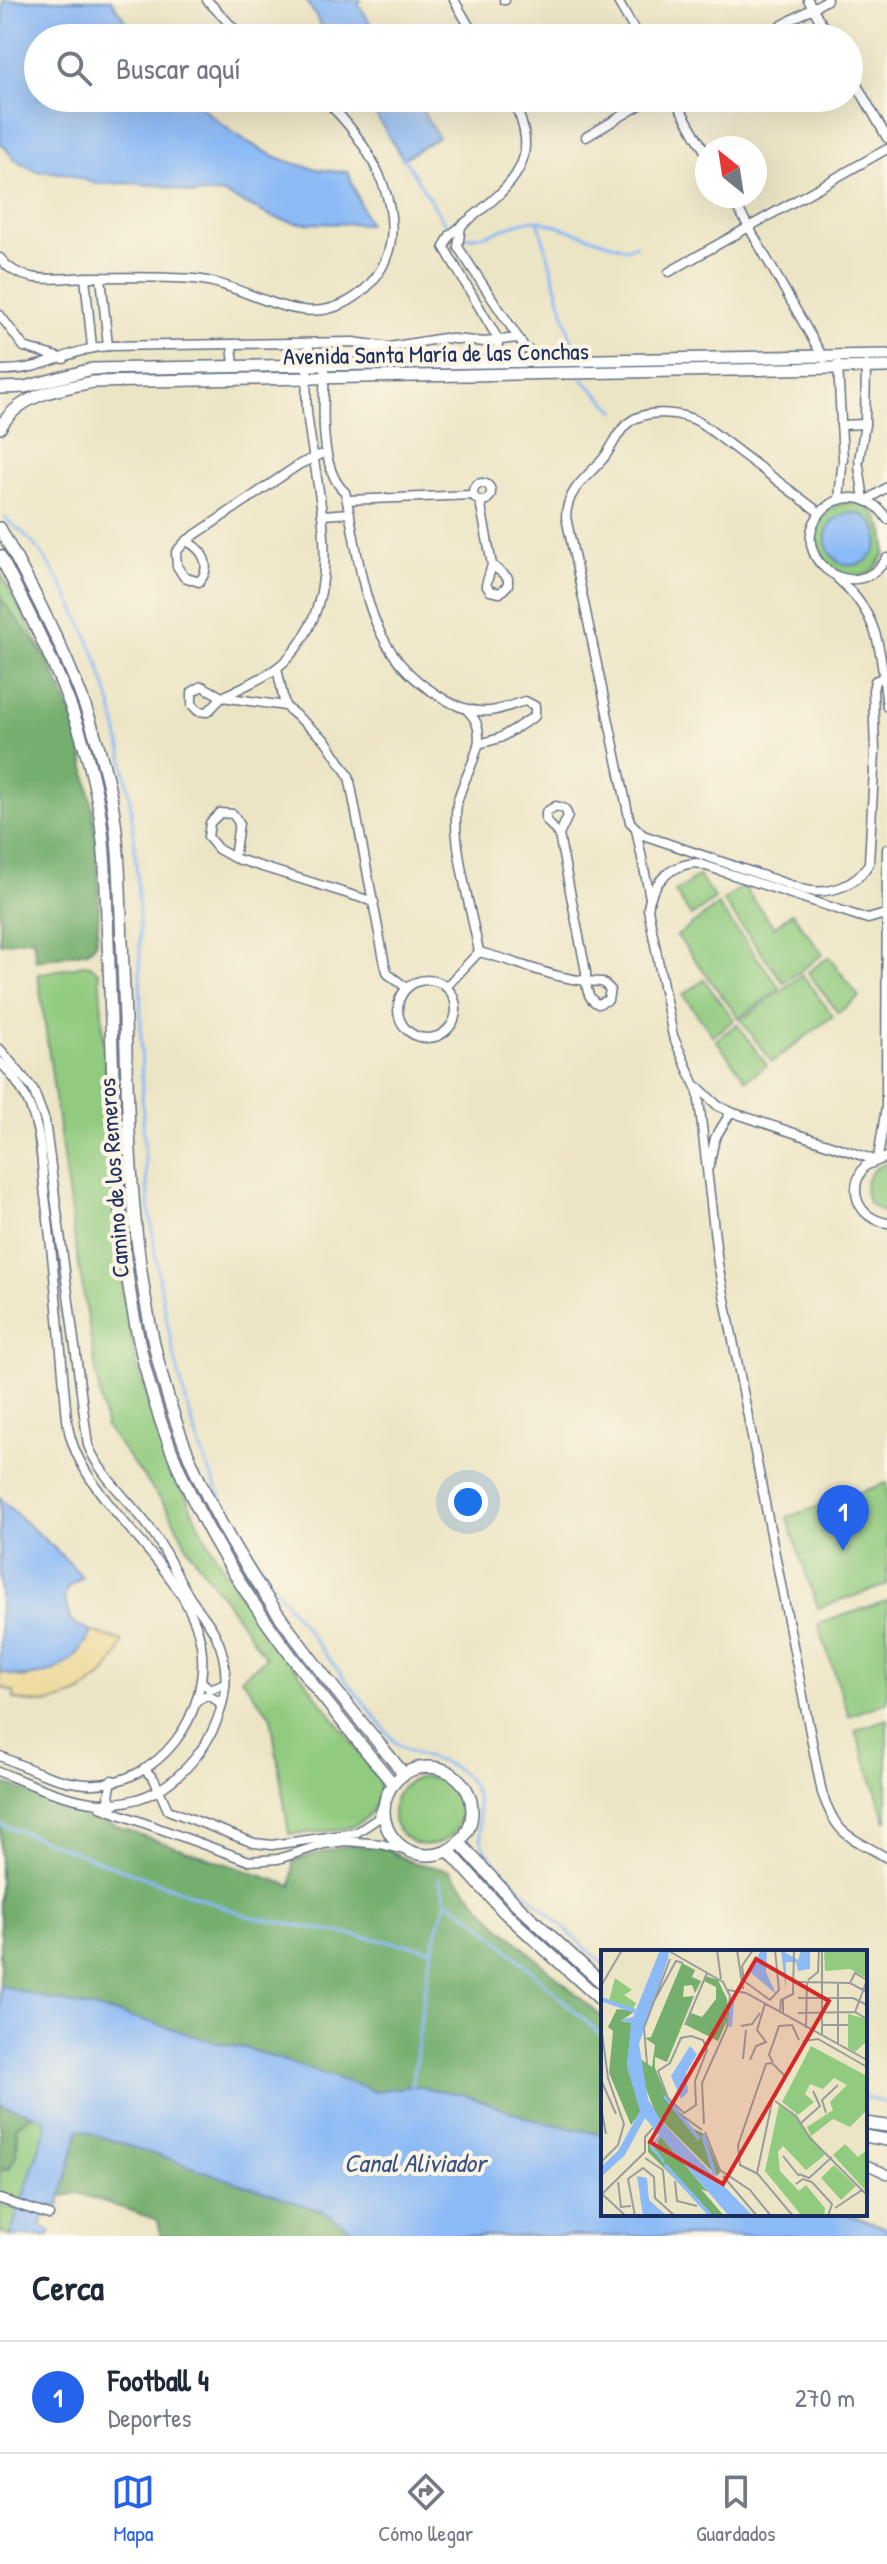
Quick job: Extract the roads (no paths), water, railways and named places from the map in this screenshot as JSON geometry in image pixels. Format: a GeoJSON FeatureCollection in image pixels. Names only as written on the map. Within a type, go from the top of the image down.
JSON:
{"type":"FeatureCollection","features":[{"type":"Feature","properties":{"kind":"main road","name":"Avenida Santa María de las Conchas"},"geometry":{"type":"LineString","coordinates":[[866,362],[887,355]]}},
{"type":"Feature","properties":{"kind":"main road","name":"Avenida Santa María de las Conchas"},"geometry":{"type":"LineString","coordinates":[[0,428],[17,407],[34,397],[93,382],[497,362],[866,362],[887,367]]}},
{"type":"Feature","properties":{"kind":"main road","name":"Avenida Santa María de las Conchas"},"geometry":{"type":"LineString","coordinates":[[325,371],[824,362]]}},
{"type":"Feature","properties":{"kind":"main road","name":"Avenida Santa María de las Conchas"},"geometry":{"type":"LineString","coordinates":[[0,388],[25,387],[92,369],[234,366],[307,372]]}},
{"type":"Feature","properties":{"kind":"main road","name":"Camino de los Remeros"},"geometry":{"type":"LineString","coordinates":[[0,528],[73,669],[107,778],[117,839],[135,1224],[147,1315],[174,1416],[210,1505],[256,1584],[404,1774]]}},
{"type":"Feature","properties":{"kind":"main road","name":"Camino de los Remeros"},"geometry":{"type":"LineString","coordinates":[[0,556],[70,698],[99,809],[121,1225],[134,1318],[160,1420],[198,1511],[244,1592],[393,1784]]}},
{"type":"Feature","properties":{"kind":"main road"},"geometry":{"type":"LineString","coordinates":[[427,1767],[450,1773],[460,1780],[471,1801],[470,1825],[459,1842],[448,1850],[435,1855],[411,1852],[392,1837],[384,1815],[384,1803],[393,1784],[404,1774],[427,1767]]}},
{"type":"Feature","properties":{"kind":"main road"},"geometry":{"type":"LineString","coordinates":[[459,1842],[514,1902],[601,1982]]}},
{"type":"Feature","properties":{"kind":"main road"},"geometry":{"type":"LineString","coordinates":[[448,1850],[514,1922],[601,2000]]}},
{"type":"Feature","properties":{"kind":"main road"},"geometry":{"type":"LineString","coordinates":[[867,2123],[887,2126]]}},
{"type":"Feature","properties":{"kind":"main road"},"geometry":{"type":"LineString","coordinates":[[867,2136],[887,2140]]}},
{"type":"Feature","properties":{"kind":"street"},"geometry":{"type":"LineString","coordinates":[[207,0],[230,24]]}},
{"type":"Feature","properties":{"kind":"street"},"geometry":{"type":"LineString","coordinates":[[454,0],[468,24]]}},
{"type":"Feature","properties":{"kind":"street"},"geometry":{"type":"LineString","coordinates":[[617,0],[631,24]]}},
{"type":"Feature","properties":{"kind":"street"},"geometry":{"type":"LineString","coordinates":[[780,24],[810,4],[827,0]]}},
{"type":"Feature","properties":{"kind":"street"},"geometry":{"type":"LineString","coordinates":[[810,4],[822,24]]}},
{"type":"Feature","properties":{"kind":"street"},"geometry":{"type":"LineString","coordinates":[[863,96],[887,138]]}},
{"type":"Feature","properties":{"kind":"street"},"geometry":{"type":"LineString","coordinates":[[0,258],[14,272],[27,276],[215,282],[289,306],[314,310],[335,306],[358,295],[376,277],[387,256],[392,236],[391,213],[369,157],[335,112]]}},
{"type":"Feature","properties":{"kind":"street"},"geometry":{"type":"LineString","coordinates":[[497,362],[498,339],[446,257],[444,247],[450,235],[504,192],[522,165],[527,148],[525,128],[518,112]]}},
{"type":"Feature","properties":{"kind":"street"},"geometry":{"type":"LineString","coordinates":[[586,137],[628,112]]}},
{"type":"Feature","properties":{"kind":"street"},"geometry":{"type":"LineString","coordinates":[[682,112],[696,136]]}},
{"type":"Feature","properties":{"kind":"street"},"geometry":{"type":"LineString","coordinates":[[669,272],[887,149]]}},
{"type":"Feature","properties":{"kind":"street"},"geometry":{"type":"LineString","coordinates":[[738,208],[824,362]]}},
{"type":"Feature","properties":{"kind":"street"},"geometry":{"type":"LineString","coordinates":[[461,226],[458,247],[517,338],[525,348],[552,361]]}},
{"type":"Feature","properties":{"kind":"street"},"geometry":{"type":"LineString","coordinates":[[85,277],[92,347]]}},
{"type":"Feature","properties":{"kind":"street"},"geometry":{"type":"LineString","coordinates":[[101,277],[108,346]]}},
{"type":"Feature","properties":{"kind":"street"},"geometry":{"type":"LineString","coordinates":[[0,315],[24,347],[65,359]]}},
{"type":"Feature","properties":{"kind":"street"},"geometry":{"type":"LineString","coordinates":[[0,370],[32,369],[92,347],[108,346],[353,342],[389,347],[444,338],[517,338]]}},
{"type":"Feature","properties":{"kind":"street"},"geometry":{"type":"LineString","coordinates":[[353,342],[410,364]]}},
{"type":"Feature","properties":{"kind":"street"},"geometry":{"type":"LineString","coordinates":[[309,343],[307,410],[316,456],[322,515],[323,585],[319,605],[302,641],[277,668],[222,697],[285,706],[326,741],[349,776],[388,974],[407,988]]}},
{"type":"Feature","properties":{"kind":"street"},"geometry":{"type":"LineString","coordinates":[[232,344],[234,366]]}},
{"type":"Feature","properties":{"kind":"street"},"geometry":{"type":"LineString","coordinates":[[838,362],[843,459],[839,500]]}},
{"type":"Feature","properties":{"kind":"street"},"geometry":{"type":"LineString","coordinates":[[866,362],[865,424],[859,459],[865,500],[887,519]]}},
{"type":"Feature","properties":{"kind":"street"},"geometry":{"type":"LineString","coordinates":[[325,371],[324,419],[334,481],[347,500],[370,610],[385,647],[416,681],[473,715],[479,744],[456,808],[479,952]]}},
{"type":"Feature","properties":{"kind":"street"},"geometry":{"type":"LineString","coordinates":[[650,898],[636,829],[626,813],[567,505],[576,488],[629,423],[651,414],[690,417],[701,423],[820,513]]}},
{"type":"Feature","properties":{"kind":"street"},"geometry":{"type":"LineString","coordinates":[[841,425],[865,424]]}},
{"type":"Feature","properties":{"kind":"street"},"geometry":{"type":"LineString","coordinates":[[186,541],[197,547],[206,562],[205,573],[199,582],[184,577],[177,566],[176,552],[186,541],[316,456],[328,453]]}},
{"type":"Feature","properties":{"kind":"street"},"geometry":{"type":"LineString","coordinates":[[843,459],[859,459]]}},
{"type":"Feature","properties":{"kind":"street"},"geometry":{"type":"LineString","coordinates":[[319,484],[334,481]]}},
{"type":"Feature","properties":{"kind":"street"},"geometry":{"type":"LineString","coordinates":[[887,487],[865,500],[839,500],[820,513],[811,536],[812,548],[824,569],[860,599],[870,615],[885,675],[887,707]]}},
{"type":"Feature","properties":{"kind":"street"},"geometry":{"type":"LineString","coordinates":[[347,500],[476,498],[492,565]]}},
{"type":"Feature","properties":{"kind":"street"},"geometry":{"type":"LineString","coordinates":[[322,515],[350,513]]}},
{"type":"Feature","properties":{"kind":"street"},"geometry":{"type":"LineString","coordinates":[[835,576],[846,579],[868,576],[887,558]]}},
{"type":"Feature","properties":{"kind":"street"},"geometry":{"type":"LineString","coordinates":[[277,668],[285,706]]}},
{"type":"Feature","properties":{"kind":"street"},"geometry":{"type":"LineString","coordinates":[[636,829],[805,890],[825,892],[850,883],[869,863],[875,752],[873,690],[885,675]]}},
{"type":"Feature","properties":{"kind":"street"},"geometry":{"type":"LineString","coordinates":[[467,710],[493,711],[525,701],[536,710],[526,724],[479,744]]}},
{"type":"Feature","properties":{"kind":"street"},"geometry":{"type":"LineString","coordinates":[[234,858],[240,830],[237,818],[220,813],[210,823],[208,837],[218,849],[234,858],[374,902]]}},
{"type":"Feature","properties":{"kind":"street"},"geometry":{"type":"LineString","coordinates":[[479,952],[586,982],[559,835]]}},
{"type":"Feature","properties":{"kind":"street"},"geometry":{"type":"LineString","coordinates":[[885,1225],[866,1215],[855,1196],[859,1175],[880,1158],[886,1107],[887,849]]}},
{"type":"Feature","properties":{"kind":"street"},"geometry":{"type":"LineString","coordinates":[[885,914],[868,919],[697,863],[676,867],[654,888],[648,909],[673,1036],[699,1100],[718,1264],[822,1793],[830,1814],[847,1837],[887,1858]]}},
{"type":"Feature","properties":{"kind":"street"},"geometry":{"type":"LineString","coordinates":[[446,987],[479,952]]}},
{"type":"Feature","properties":{"kind":"street"},"geometry":{"type":"LineString","coordinates":[[422,981],[446,987],[455,1002],[454,1019],[444,1033],[428,1038],[411,1034],[400,1021],[399,1003],[407,988],[422,981]]}},
{"type":"Feature","properties":{"kind":"street"},"geometry":{"type":"LineString","coordinates":[[0,1049],[33,1089],[45,1121],[88,1445],[103,1470],[151,1529],[216,1636],[225,1683],[217,1727],[195,1760],[159,1791],[111,1804],[88,1803]]}},
{"type":"Feature","properties":{"kind":"street"},"geometry":{"type":"LineString","coordinates":[[0,1062],[23,1090],[36,1122],[61,1317],[69,1434],[79,1461],[139,1539],[185,1606],[200,1643],[202,1682],[198,1700],[183,1733],[144,1769],[112,1780],[87,1784],[50,1778],[0,1756]]}},
{"type":"Feature","properties":{"kind":"street"},"geometry":{"type":"LineString","coordinates":[[693,1081],[710,1100],[731,1112],[880,1158]]}},
{"type":"Feature","properties":{"kind":"street"},"geometry":{"type":"LineString","coordinates":[[708,1179],[715,1138],[731,1112]]}},
{"type":"Feature","properties":{"kind":"street"},"geometry":{"type":"LineString","coordinates":[[202,1682],[214,1689],[225,1683]]}},
{"type":"Feature","properties":{"kind":"street"},"geometry":{"type":"LineString","coordinates":[[198,1700],[213,1697],[222,1708]]}},
{"type":"Feature","properties":{"kind":"street"},"geometry":{"type":"LineString","coordinates":[[144,1769],[164,1804],[174,1814],[262,1845],[356,1833],[377,1819],[384,1803]]}},
{"type":"Feature","properties":{"kind":"street"},"geometry":{"type":"LineString","coordinates":[[0,1772],[249,1861],[278,1859],[324,1844],[346,1841],[381,1844],[411,1852]]}},
{"type":"Feature","properties":{"kind":"street"},"geometry":{"type":"LineString","coordinates":[[112,1780],[109,1796],[117,1813]]}},
{"type":"Feature","properties":{"kind":"street"},"geometry":{"type":"LineString","coordinates":[[867,2165],[887,2174]]}},
{"type":"Feature","properties":{"kind":"street"},"geometry":{"type":"LineString","coordinates":[[0,2199],[49,2215]]}},
{"type":"Feature","properties":{"kind":"water"},"geometry":{"type":"Polygon","coordinates":[[[3,0],[111,0],[127,24],[24,24],[24,112],[208,112],[244,140],[282,159],[303,166],[348,172],[368,224],[296,223],[273,217],[222,193],[193,194],[165,186],[131,183],[97,184],[64,173],[36,171],[15,160],[0,142],[3,0]]]}},
{"type":"Feature","properties":{"kind":"water"},"geometry":{"type":"Polygon","coordinates":[[[306,0],[361,0],[358,3],[371,24],[321,24],[306,0]]]}},
{"type":"Feature","properties":{"kind":"water"},"geometry":{"type":"Polygon","coordinates":[[[374,112],[423,112],[438,137],[403,159],[374,112]]]}},
{"type":"Feature","properties":{"kind":"water"},"geometry":{"type":"Polygon","coordinates":[[[852,513],[870,521],[878,539],[870,557],[852,565],[834,557],[826,539],[834,521],[852,513]]]}},
{"type":"Feature","properties":{"kind":"water"},"geometry":{"type":"Polygon","coordinates":[[[0,1498],[82,1577],[68,1587],[64,1597],[71,1622],[91,1631],[85,1644],[66,1664],[41,1674],[28,1676],[0,1672],[0,1498]]]}},
{"type":"Feature","properties":{"kind":"water","name":"Canal Aliviador"},"geometry":{"type":"Polygon","coordinates":[[[0,1985],[245,2048],[375,2091],[412,2086],[462,2094],[534,2120],[601,2135],[601,2216],[852,2216],[887,2228],[887,2236],[364,2236],[322,2211],[79,2129],[59,2206],[48,2206],[41,2225],[51,2232],[48,2236],[10,2236],[46,2128],[44,2118],[0,2104],[0,1985]]]}},
{"type":"Feature","properties":{"kind":"waterway"},"geometry":{"type":"LineString","coordinates":[[403,157],[448,228]]}},
{"type":"Feature","properties":{"kind":"waterway"},"geometry":{"type":"LineString","coordinates":[[463,237],[484,235],[518,223],[538,220]]}},
{"type":"Feature","properties":{"kind":"waterway"},"geometry":{"type":"LineString","coordinates":[[574,350],[538,220],[627,249],[636,245]]}},
{"type":"Feature","properties":{"kind":"waterway"},"geometry":{"type":"LineString","coordinates":[[582,379],[616,411]]}},
{"type":"Feature","properties":{"kind":"waterway"},"geometry":{"type":"LineString","coordinates":[[5,517],[36,546],[68,596],[99,666],[117,728],[129,791],[135,854],[143,1110],[153,1240],[178,1371],[212,1478],[232,1519],[281,1596],[393,1740],[410,1752],[449,1765],[466,1777],[475,1793],[481,1835],[491,1857],[601,1962]]}},
{"type":"Feature","properties":{"kind":"waterway"},"geometry":{"type":"LineString","coordinates":[[0,1824],[251,1917],[431,1949]]}},
{"type":"Feature","properties":{"kind":"waterway"},"geometry":{"type":"LineString","coordinates":[[439,1879],[447,1900],[475,1919],[601,2035]]}},
{"type":"Feature","properties":{"kind":"waterway"},"geometry":{"type":"LineString","coordinates":[[412,2086],[428,1969],[447,1900]]}},
{"type":"Feature","properties":{"kind":"waterway"},"geometry":{"type":"LineString","coordinates":[[867,2098],[887,2103]]}},
{"type":"Feature","properties":{"kind":"place","name":"Football 4"},"geometry":{"type":"Point","coordinates":[843,1551]}}]}
